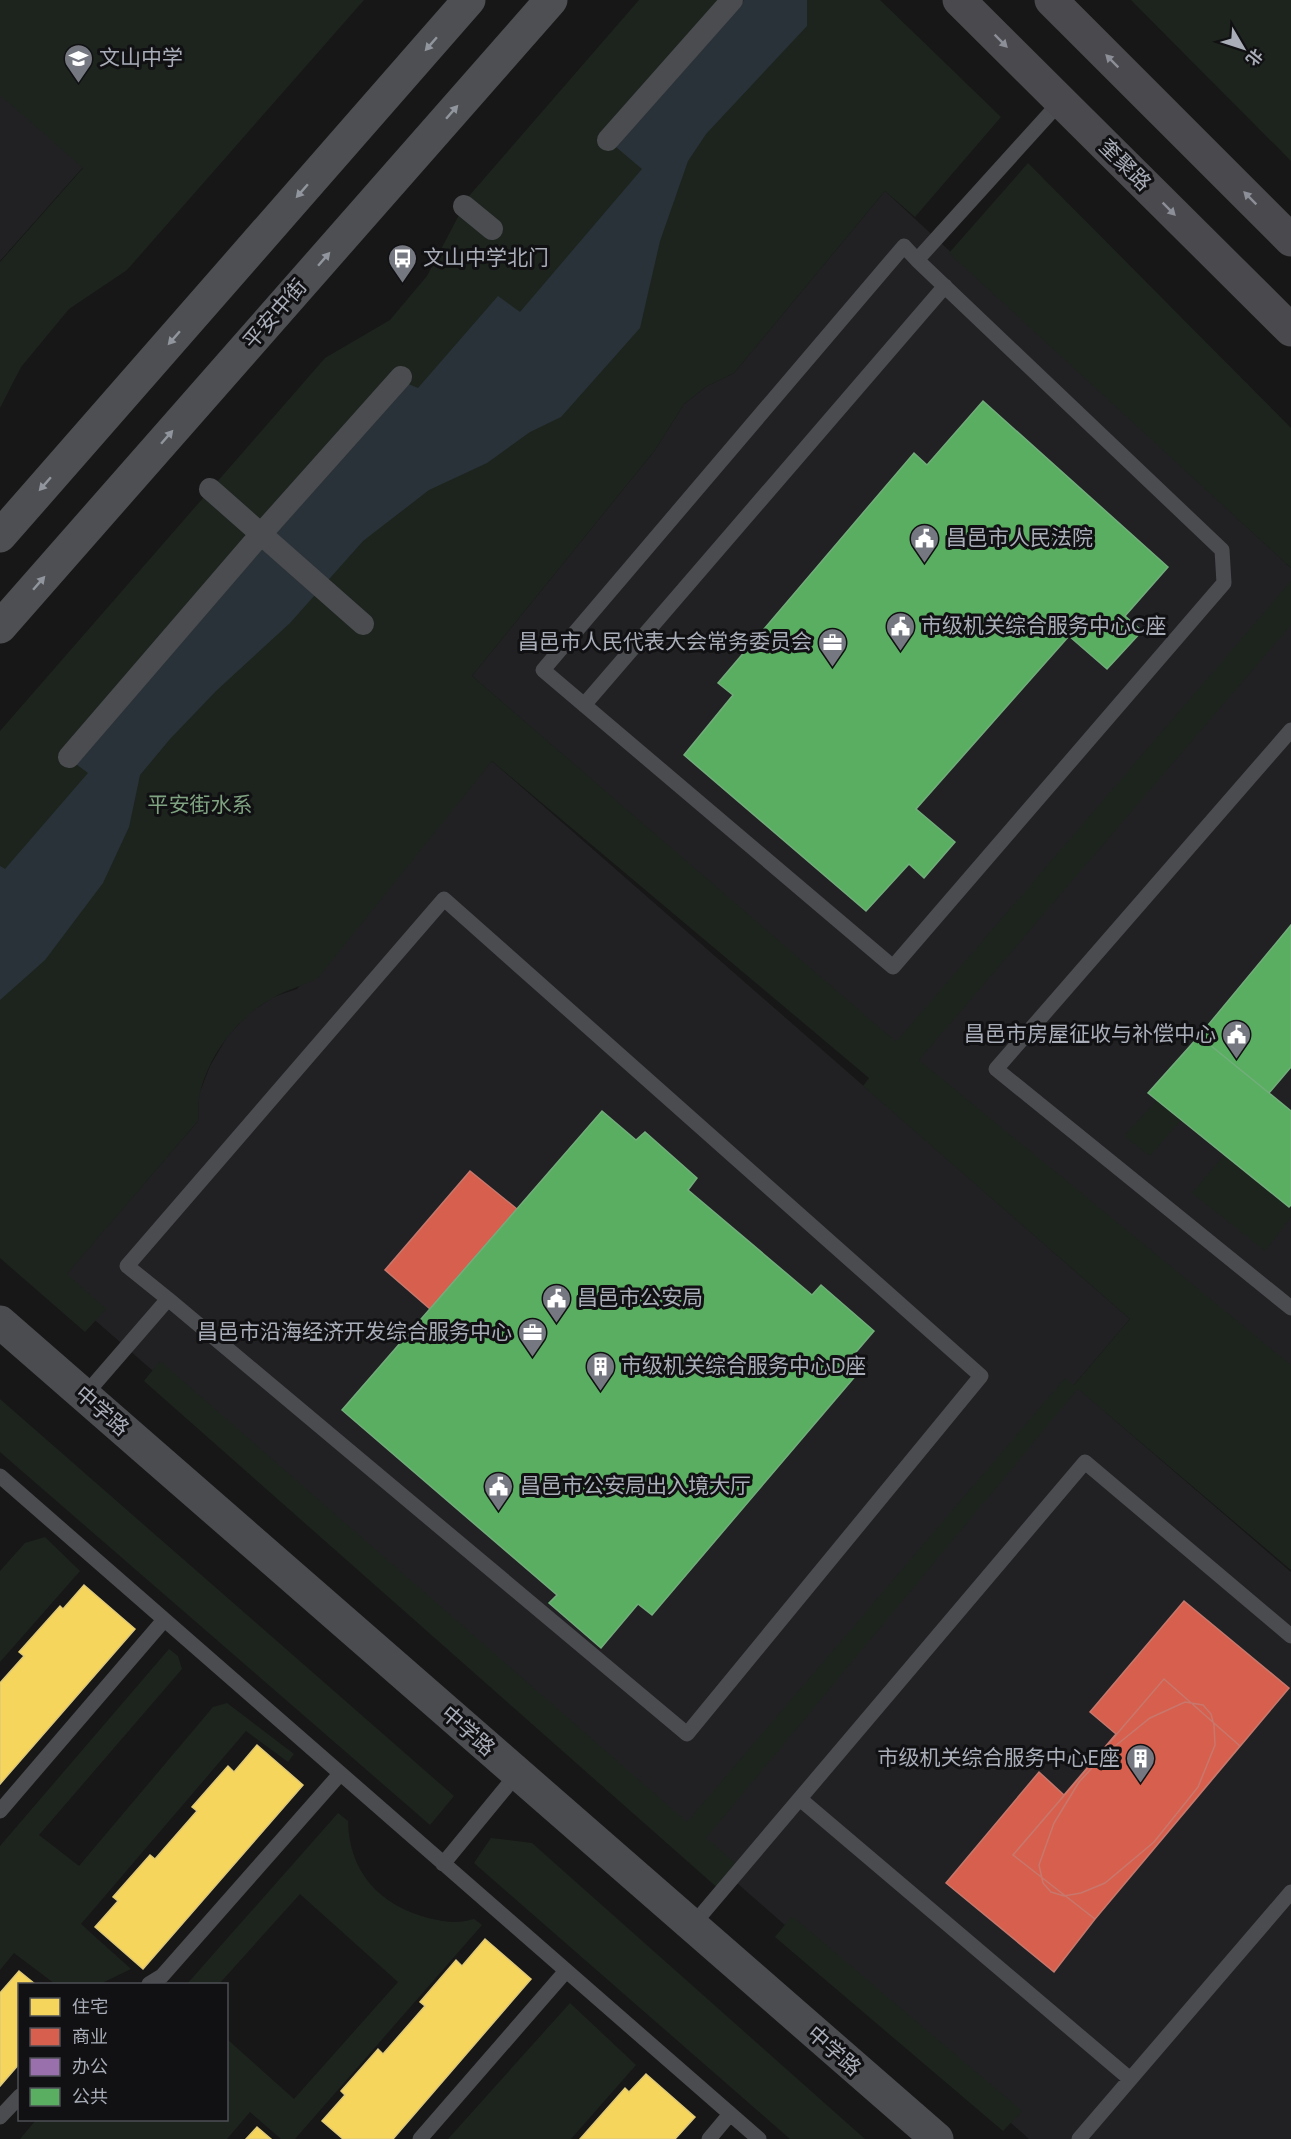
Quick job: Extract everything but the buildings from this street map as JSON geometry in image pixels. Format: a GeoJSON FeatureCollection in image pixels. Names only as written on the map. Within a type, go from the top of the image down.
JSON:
{"type":"FeatureCollection","features":[{"type":"Feature","properties":{"kind":"main road"},"geometry":{"type":"LineString","coordinates":[[0,536],[469,0]]}},
{"type":"Feature","properties":{"kind":"main road","name":"平安中街"},"geometry":{"type":"LineString","coordinates":[[0,627],[551,0]]}},
{"type":"Feature","properties":{"kind":"main road","name":"奎聚路"},"geometry":{"type":"LineString","coordinates":[[959,0],[1291,330]]}},
{"type":"Feature","properties":{"kind":"main road"},"geometry":{"type":"LineString","coordinates":[[1051,0],[1291,240]]}},
{"type":"Feature","properties":{"kind":"street"},"geometry":{"type":"LineString","coordinates":[[608,140],[732,0]]}},
{"type":"Feature","properties":{"kind":"street"},"geometry":{"type":"LineString","coordinates":[[464,206],[492,229]]}},
{"type":"Feature","properties":{"kind":"street"},"geometry":{"type":"LineString","coordinates":[[69,758],[261,534],[401,377]]}},
{"type":"Feature","properties":{"kind":"street"},"geometry":{"type":"LineString","coordinates":[[210,489],[363,624]]}},
{"type":"Feature","properties":{"kind":"street","name":"中学路"},"geometry":{"type":"LineString","coordinates":[[0,1322],[936,2139]]}},
{"type":"Feature","properties":{"kind":"lane"},"geometry":{"type":"LineString","coordinates":[[917,260],[1061,101]]}},
{"type":"Feature","properties":{"kind":"lane"},"geometry":{"type":"LineString","coordinates":[[904,246],[945,286],[1222,550],[1224,583],[893,967],[543,670],[904,246]]}},
{"type":"Feature","properties":{"kind":"lane"},"geometry":{"type":"LineString","coordinates":[[584,705],[945,286]]}},
{"type":"Feature","properties":{"kind":"lane"},"geometry":{"type":"LineString","coordinates":[[1291,730],[996,1069],[1291,1308]]}},
{"type":"Feature","properties":{"kind":"lane"},"geometry":{"type":"LineString","coordinates":[[444,899],[981,1376],[687,1734],[168,1299],[127,1266],[444,899]]}},
{"type":"Feature","properties":{"kind":"lane"},"geometry":{"type":"LineString","coordinates":[[84,1396],[168,1299]]}},
{"type":"Feature","properties":{"kind":"lane"},"geometry":{"type":"LineString","coordinates":[[691,1927],[1085,1462],[1291,1636]]}},
{"type":"Feature","properties":{"kind":"lane"},"geometry":{"type":"LineString","coordinates":[[0,1476],[759,2139]]}},
{"type":"Feature","properties":{"kind":"lane"},"geometry":{"type":"LineString","coordinates":[[0,1812],[164,1620]]}},
{"type":"Feature","properties":{"kind":"lane"},"geometry":{"type":"LineString","coordinates":[[151,1983],[162,1976],[340,1774]]}},
{"type":"Feature","properties":{"kind":"lane"},"geometry":{"type":"LineString","coordinates":[[443,1864],[517,1774]]}},
{"type":"Feature","properties":{"kind":"lane"},"geometry":{"type":"LineString","coordinates":[[800,1799],[1130,2079]]}},
{"type":"Feature","properties":{"kind":"lane"},"geometry":{"type":"LineString","coordinates":[[1079,2139],[1291,1892]]}},
{"type":"Feature","properties":{"kind":"lane"},"geometry":{"type":"LineString","coordinates":[[420,2139],[566,1971]]}},
{"type":"Feature","properties":{"kind":"lane"},"geometry":{"type":"LineString","coordinates":[[0,2117],[18,2098]]}},
{"type":"Feature","properties":{"kind":"lane"},"geometry":{"type":"LineString","coordinates":[[709,2139],[730,2114]]}},
{"type":"Feature","properties":{"kind":"shaded area","name":"文山中学"},"geometry":{"type":"Polygon","coordinates":[[[0,0],[231,0],[0,261],[0,0]]]}},
{"type":"Feature","properties":{"kind":"shaded area"},"geometry":{"type":"Polygon","coordinates":[[[744,0],[807,0],[807,26],[706,134],[688,161],[660,241],[640,328],[561,417],[530,432],[487,463],[429,490],[363,541],[290,623],[216,691],[170,739],[140,775],[129,827],[103,883],[45,960],[0,1000],[0,866],[5,869],[88,773],[76,764],[406,383],[418,388],[498,296],[520,312],[642,169],[616,147],[744,0]]]}},
{"type":"Feature","properties":{"kind":"shaded area"},"geometry":{"type":"Polygon","coordinates":[[[885,191],[1291,568],[1291,1423],[907,1053],[472,676],[655,450],[684,404],[707,386],[734,373],[885,191]]]}},
{"type":"Feature","properties":{"kind":"shaded area"},"geometry":{"type":"Polygon","coordinates":[[[492,761],[1130,1319],[1074,1385],[1291,1572],[1291,2139],[1029,2139],[56,1286],[198,1121],[199,1094],[210,1066],[227,1037],[248,1014],[273,997],[297,989],[492,761]]]}},
{"type":"Feature","properties":{"kind":"green space"},"geometry":{"type":"Polygon","coordinates":[[[0,0],[364,0],[127,270],[69,309],[21,367],[0,408],[0,262],[83,168],[0,95],[0,0]]]}},
{"type":"Feature","properties":{"kind":"green space","name":"平安街水系"},"geometry":{"type":"Polygon","coordinates":[[[639,0],[880,0],[1001,117],[915,217],[885,191],[734,373],[707,386],[684,404],[655,450],[472,676],[896,1042],[1291,581],[1291,625],[919,1060],[1291,1365],[1291,1570],[1078,1389],[706,1838],[740,1867],[721,1891],[144,1381],[160,1361],[687,1822],[1065,1378],[1074,1385],[1130,1319],[863,1086],[869,1078],[492,761],[318,978],[271,999],[247,1016],[226,1039],[204,1079],[199,1096],[198,1121],[67,1274],[106,1309],[85,1332],[0,1258],[0,731],[325,358],[390,320],[427,276],[469,196],[639,0]]]}},
{"type":"Feature","properties":{"kind":"green space"},"geometry":{"type":"Polygon","coordinates":[[[1131,0],[1291,0],[1291,161],[1131,0]]]}},
{"type":"Feature","properties":{"kind":"green space"},"geometry":{"type":"Polygon","coordinates":[[[1028,163],[1291,428],[1291,568],[949,253],[1028,163]]]}},
{"type":"Feature","properties":{"kind":"green space"},"geometry":{"type":"Polygon","coordinates":[[[1157,1100],[1181,1120],[1150,1156],[1124,1136],[1157,1100]]]}},
{"type":"Feature","properties":{"kind":"green space"},"geometry":{"type":"Polygon","coordinates":[[[1224,1155],[1291,1209],[1291,1217],[1265,1251],[1192,1193],[1224,1155]]]}},
{"type":"Feature","properties":{"kind":"green space"},"geometry":{"type":"Polygon","coordinates":[[[0,1399],[454,1796],[430,1825],[0,1452],[0,1399]]]}},
{"type":"Feature","properties":{"kind":"green space"},"geometry":{"type":"Polygon","coordinates":[[[45,1537],[80,1571],[0,1662],[0,1571],[25,1543],[45,1537]]]}},
{"type":"Feature","properties":{"kind":"green space"},"geometry":{"type":"Polygon","coordinates":[[[169,1649],[178,1656],[182,1669],[39,1835],[79,1866],[213,1707],[227,1703],[294,1754],[288,1762],[246,1731],[81,1924],[131,1969],[102,1983],[54,1983],[14,1953],[0,1970],[0,1846],[169,1649]]]}},
{"type":"Feature","properties":{"kind":"green space"},"geometry":{"type":"Polygon","coordinates":[[[338,1813],[348,1821],[354,1856],[361,1871],[382,1895],[395,1905],[428,1918],[451,1922],[474,1919],[482,1925],[295,2139],[281,2139],[250,2112],[227,2139],[20,2139],[35,2121],[228,2121],[228,2040],[294,2099],[398,1982],[300,1894],[220,1983],[188,1983],[338,1813]]]}},
{"type":"Feature","properties":{"kind":"green space"},"geometry":{"type":"Polygon","coordinates":[[[491,1838],[532,1843],[865,2139],[790,2139],[474,1863],[491,1838]]]}},
{"type":"Feature","properties":{"kind":"green space"},"geometry":{"type":"Polygon","coordinates":[[[792,1916],[1022,2111],[1003,2131],[775,1937],[792,1916]]]}},
{"type":"Feature","properties":{"kind":"green space"},"geometry":{"type":"Polygon","coordinates":[[[570,2003],[636,2065],[571,2139],[448,2139],[570,2003]]]}},
{"type":"Feature","properties":{"kind":"place","name":"文山中学"},"geometry":{"type":"Point","coordinates":[78,84]}},
{"type":"Feature","properties":{"kind":"place","name":"文山中学北门"},"geometry":{"type":"Point","coordinates":[402,284]}},
{"type":"Feature","properties":{"kind":"place","name":"昌邑市人民法院"},"geometry":{"type":"Point","coordinates":[925,564]}},
{"type":"Feature","properties":{"kind":"place","name":"市级机关综合服务中心C座"},"geometry":{"type":"Point","coordinates":[900,652]}},
{"type":"Feature","properties":{"kind":"place","name":"昌邑市人民代表大会常务委员会"},"geometry":{"type":"Point","coordinates":[833,668]}},
{"type":"Feature","properties":{"kind":"place","name":"昌邑市房屋征收与补偿中心"},"geometry":{"type":"Point","coordinates":[1237,1060]}},
{"type":"Feature","properties":{"kind":"place","name":"昌邑市公安局"},"geometry":{"type":"Point","coordinates":[556,1324]}},
{"type":"Feature","properties":{"kind":"place","name":"昌邑市沿海经济开发综合服务中心"},"geometry":{"type":"Point","coordinates":[533,1358]}},
{"type":"Feature","properties":{"kind":"place","name":"市级机关综合服务中心D座"},"geometry":{"type":"Point","coordinates":[600,1392]}},
{"type":"Feature","properties":{"kind":"place","name":"昌邑市公安局出入境大厅"},"geometry":{"type":"Point","coordinates":[499,1512]}},
{"type":"Feature","properties":{"kind":"place","name":"市级机关综合服务中心E座"},"geometry":{"type":"Point","coordinates":[1141,1784]}}]}
